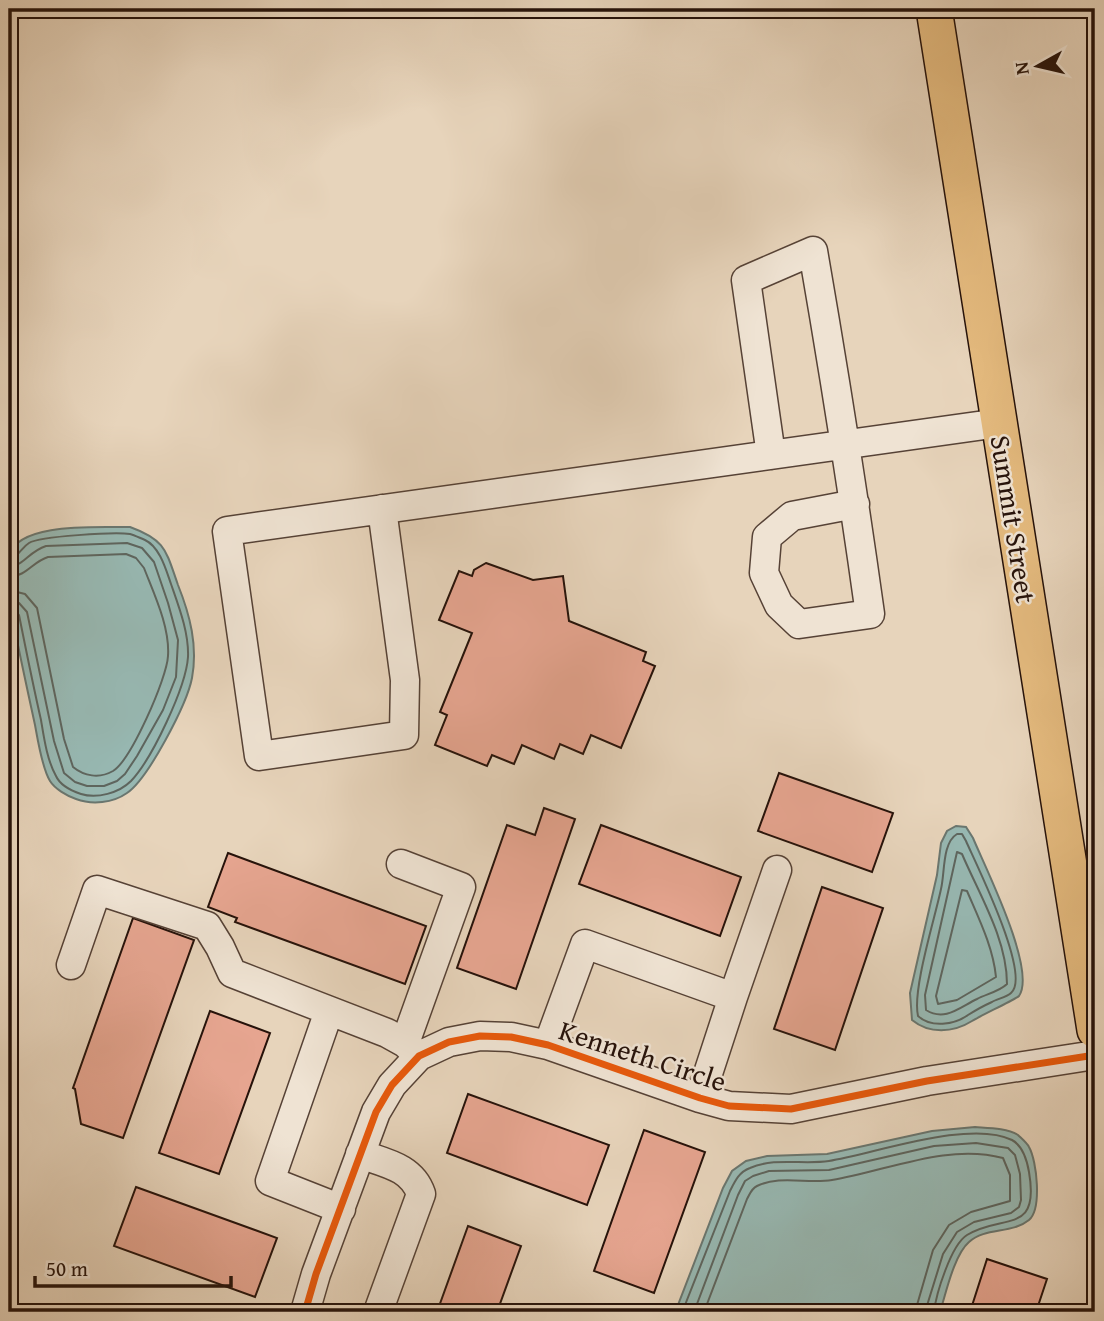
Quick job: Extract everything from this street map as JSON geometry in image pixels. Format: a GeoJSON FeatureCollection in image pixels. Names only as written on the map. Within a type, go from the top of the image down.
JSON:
{"type":"FeatureCollection","features":[{"type":"Feature","properties":{"kind":"main road","name":"Summit Street"},"geometry":{"type":"LineString","coordinates":[[933,9],[1095,1030]]}},
{"type":"Feature","properties":{"kind":"street"},"geometry":{"type":"LineString","coordinates":[[771,455],[746,280],[813,251],[847,444],[870,614],[799,624],[779,605],[764,573],[767,537],[792,516],[855,504]]}},
{"type":"Feature","properties":{"kind":"street"},"geometry":{"type":"LineString","coordinates":[[382,509],[405,680],[404,735],[259,756],[226,531],[382,509],[771,455],[847,444],[999,423]]}},
{"type":"Feature","properties":{"kind":"street"},"geometry":{"type":"LineString","coordinates":[[71,965],[97,890],[206,926],[232,973],[387,1032],[412,1050],[461,887],[401,864]]}},
{"type":"Feature","properties":{"kind":"street"},"geometry":{"type":"LineString","coordinates":[[700,1098],[777,870]]}},
{"type":"Feature","properties":{"kind":"street"},"geometry":{"type":"LineString","coordinates":[[548,1045],[585,944],[733,997]]}},
{"type":"Feature","properties":{"kind":"street"},"geometry":{"type":"LineString","coordinates":[[329,1010],[270,1181],[341,1209]]}},
{"type":"Feature","properties":{"kind":"street","name":"Kenneth Circle"},"geometry":{"type":"LineString","coordinates":[[304,1312],[376,1112],[412,1050],[480,1036],[511,1037],[548,1045],[729,1106],[791,1109],[927,1081],[1095,1055]]}},
{"type":"Feature","properties":{"kind":"street"},"geometry":{"type":"LineString","coordinates":[[360,1154],[405,1171],[416,1180],[421,1194],[378,1312]]}},
{"type":"Feature","properties":{"kind":"water"},"geometry":{"type":"Polygon","coordinates":[[[82,527],[130,527],[158,542],[167,555],[192,631],[192,678],[183,705],[166,740],[136,785],[115,799],[102,802],[82,801],[58,789],[50,781],[45,769],[12,615],[7,569],[9,555],[16,544],[28,536],[44,531],[82,527]]]}},
{"type":"Feature","properties":{"kind":"water"},"geometry":{"type":"Polygon","coordinates":[[[956,826],[966,827],[973,838],[998,894],[1016,942],[1023,983],[1019,996],[965,1025],[949,1030],[933,1030],[912,1020],[910,993],[937,875],[941,843],[947,831],[956,826]]]}},
{"type":"Feature","properties":{"kind":"water"},"geometry":{"type":"Polygon","coordinates":[[[975,1127],[1008,1131],[1018,1135],[1027,1144],[1036,1173],[1036,1206],[1029,1220],[1022,1224],[983,1234],[969,1242],[955,1265],[940,1312],[678,1312],[678,1305],[723,1188],[732,1171],[746,1161],[767,1156],[827,1154],[932,1131],[975,1127]]]}},
{"type":"Feature","properties":{"kind":"building"},"geometry":{"type":"Polygon","coordinates":[[[486,563],[533,580],[563,576],[569,621],[646,652],[643,661],[655,666],[621,748],[591,735],[583,754],[560,744],[554,759],[522,745],[514,764],[492,755],[487,766],[435,745],[447,715],[440,712],[472,633],[439,620],[459,571],[472,576],[474,570],[486,563]]]}},
{"type":"Feature","properties":{"kind":"building"},"geometry":{"type":"Polygon","coordinates":[[[779,773],[893,813],[872,872],[758,831],[779,773]]]}},
{"type":"Feature","properties":{"kind":"building"},"geometry":{"type":"Polygon","coordinates":[[[544,808],[575,819],[516,989],[457,968],[507,825],[535,835],[544,808]]]}},
{"type":"Feature","properties":{"kind":"building"},"geometry":{"type":"Polygon","coordinates":[[[601,825],[741,877],[720,936],[579,884],[601,825]]]}},
{"type":"Feature","properties":{"kind":"building"},"geometry":{"type":"Polygon","coordinates":[[[228,853],[426,926],[405,984],[235,922],[237,918],[208,907],[228,853]]]}},
{"type":"Feature","properties":{"kind":"building"},"geometry":{"type":"Polygon","coordinates":[[[822,887],[883,908],[835,1050],[774,1029],[822,887]]]}},
{"type":"Feature","properties":{"kind":"building"},"geometry":{"type":"Polygon","coordinates":[[[133,918],[194,940],[123,1138],[81,1124],[73,1088],[133,918]]]}},
{"type":"Feature","properties":{"kind":"building"},"geometry":{"type":"Polygon","coordinates":[[[210,1011],[270,1033],[219,1174],[159,1153],[210,1011]]]}},
{"type":"Feature","properties":{"kind":"building"},"geometry":{"type":"Polygon","coordinates":[[[468,1094],[609,1145],[587,1205],[447,1153],[468,1094]]]}},
{"type":"Feature","properties":{"kind":"building"},"geometry":{"type":"Polygon","coordinates":[[[644,1130],[705,1152],[654,1293],[594,1271],[644,1130]]]}},
{"type":"Feature","properties":{"kind":"building"},"geometry":{"type":"Polygon","coordinates":[[[136,1187],[277,1238],[255,1297],[114,1246],[136,1187]]]}},
{"type":"Feature","properties":{"kind":"building"},"geometry":{"type":"Polygon","coordinates":[[[468,1226],[521,1246],[497,1312],[437,1312],[468,1226]]]}},
{"type":"Feature","properties":{"kind":"building"},"geometry":{"type":"Polygon","coordinates":[[[987,1259],[1047,1279],[1036,1312],[970,1312],[987,1259]]]}},
{"type":"Feature","properties":{"kind":"cycle path"},"geometry":{"type":"LineString","coordinates":[[305,1312],[316,1274],[376,1112],[392,1085],[419,1056],[449,1042],[480,1036],[511,1037],[548,1045],[729,1106],[791,1109],[927,1081],[1095,1055]]}}]}
